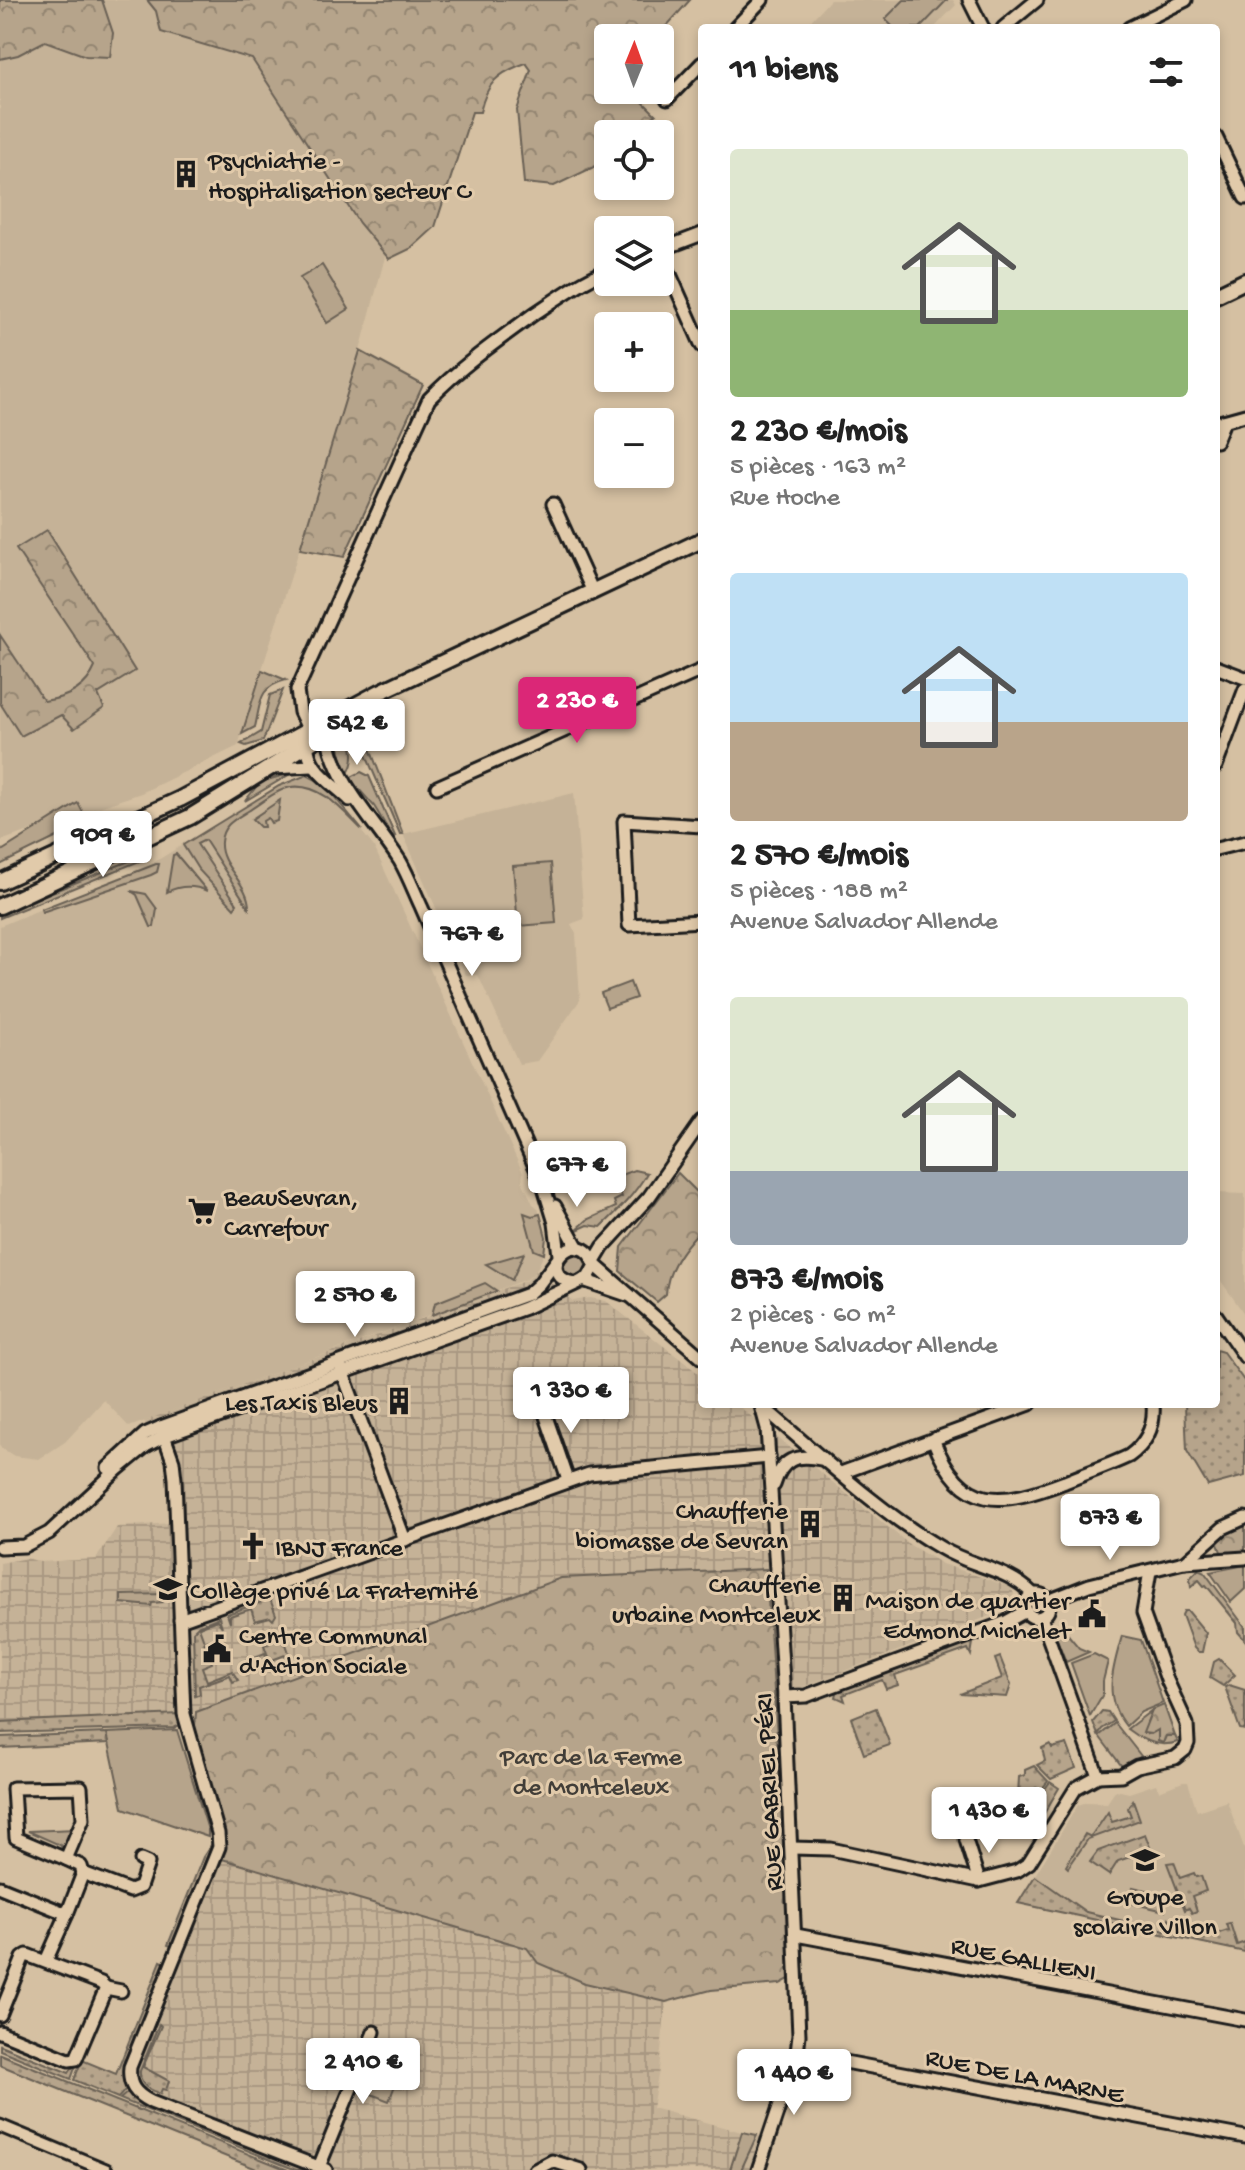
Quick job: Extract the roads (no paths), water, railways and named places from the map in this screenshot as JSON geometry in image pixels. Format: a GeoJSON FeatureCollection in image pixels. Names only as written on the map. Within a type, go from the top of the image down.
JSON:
{"type":"FeatureCollection","features":[{"type":"Feature","properties":{"kind":"main road"},"geometry":{"type":"LineString","coordinates":[[1220,293],[1245,281]]}},
{"type":"Feature","properties":{"kind":"main road"},"geometry":{"type":"LineString","coordinates":[[0,882],[180,799],[380,692],[698,542]]}},
{"type":"Feature","properties":{"kind":"main road"},"geometry":{"type":"LineString","coordinates":[[0,906],[182,821],[307,747],[383,698],[396,686]]}},
{"type":"Feature","properties":{"kind":"street"},"geometry":{"type":"LineString","coordinates":[[739,24],[762,0]]}},
{"type":"Feature","properties":{"kind":"street"},"geometry":{"type":"LineString","coordinates":[[969,0],[981,24]]}},
{"type":"Feature","properties":{"kind":"street"},"geometry":{"type":"LineString","coordinates":[[1008,24],[1037,0]]}},
{"type":"Feature","properties":{"kind":"street"},"geometry":{"type":"LineString","coordinates":[[1137,24],[1186,0]]}},
{"type":"Feature","properties":{"kind":"street"},"geometry":{"type":"LineString","coordinates":[[674,92],[698,67]]}},
{"type":"Feature","properties":{"kind":"street"},"geometry":{"type":"LineString","coordinates":[[1220,145],[1245,198]]}},
{"type":"Feature","properties":{"kind":"street"},"geometry":{"type":"LineString","coordinates":[[674,245],[698,236]]}},
{"type":"Feature","properties":{"kind":"street"},"geometry":{"type":"LineString","coordinates":[[361,810],[312,766],[307,747],[309,731],[300,712],[297,690],[429,399],[454,373],[485,349],[583,280],[594,276]]}},
{"type":"Feature","properties":{"kind":"street"},"geometry":{"type":"LineString","coordinates":[[674,283],[698,337]]}},
{"type":"Feature","properties":{"kind":"street"},"geometry":{"type":"LineString","coordinates":[[1220,422],[1245,415]]}},
{"type":"Feature","properties":{"kind":"street"},"geometry":{"type":"LineString","coordinates":[[553,504],[593,592]]}},
{"type":"Feature","properties":{"kind":"street"},"geometry":{"type":"LineString","coordinates":[[1220,669],[1245,678]]}},
{"type":"Feature","properties":{"kind":"street"},"geometry":{"type":"LineString","coordinates":[[437,787],[698,672]]}},
{"type":"Feature","properties":{"kind":"street"},"geometry":{"type":"LineString","coordinates":[[1220,755],[1245,689]]}},
{"type":"Feature","properties":{"kind":"street"},"geometry":{"type":"LineString","coordinates":[[309,731],[327,734],[331,755],[361,810],[401,864],[544,1187],[555,1223],[558,1275],[563,1280],[632,1296]]}},
{"type":"Feature","properties":{"kind":"street"},"geometry":{"type":"LineString","coordinates":[[269,769],[312,766]]}},
{"type":"Feature","properties":{"kind":"street"},"geometry":{"type":"LineString","coordinates":[[698,826],[624,821],[629,925],[698,921]]}},
{"type":"Feature","properties":{"kind":"street"},"geometry":{"type":"LineString","coordinates":[[1220,848],[1245,842]]}},
{"type":"Feature","properties":{"kind":"street"},"geometry":{"type":"LineString","coordinates":[[0,1545],[27,1540],[48,1525],[145,1434],[163,1431],[525,1308],[590,1275],[612,1235],[649,1197],[698,1127]]}},
{"type":"Feature","properties":{"kind":"street"},"geometry":{"type":"LineString","coordinates":[[544,1187],[594,1264],[698,1354]]}},
{"type":"Feature","properties":{"kind":"street"},"geometry":{"type":"LineString","coordinates":[[341,1368],[528,1294],[564,1251],[581,1248],[612,1235]]}},
{"type":"Feature","properties":{"kind":"street"},"geometry":{"type":"LineString","coordinates":[[1221,1332],[1245,1357]]}},
{"type":"Feature","properties":{"kind":"street"},"geometry":{"type":"LineString","coordinates":[[341,1368],[405,1540]]}},
{"type":"Feature","properties":{"kind":"street"},"geometry":{"type":"LineString","coordinates":[[541,1402],[568,1480]]}},
{"type":"Feature","properties":{"kind":"street","name":"RUE GABRIEL PÉRI"},"geometry":{"type":"LineString","coordinates":[[758,2170],[797,2053],[799,2035],[784,1697],[767,1428],[761,1408]]}},
{"type":"Feature","properties":{"kind":"street"},"geometry":{"type":"LineString","coordinates":[[764,1408],[841,1473],[941,1549],[985,1569],[1010,1576],[1048,1601],[1048,1611],[1041,1617],[1034,1617],[1026,1611]]}},
{"type":"Feature","properties":{"kind":"street"},"geometry":{"type":"LineString","coordinates":[[841,1473],[1019,1408]]}},
{"type":"Feature","properties":{"kind":"street"},"geometry":{"type":"LineString","coordinates":[[933,1439],[947,1470],[968,1489],[992,1498],[1016,1499],[1129,1456],[1149,1435],[1153,1408]]}},
{"type":"Feature","properties":{"kind":"street"},"geometry":{"type":"LineString","coordinates":[[163,1431],[175,1479],[184,1714],[218,1833],[219,1847],[130,2067],[129,2078],[139,2096],[322,2168],[374,2032]]}},
{"type":"Feature","properties":{"kind":"street"},"geometry":{"type":"LineString","coordinates":[[771,1493],[778,1472],[787,1461],[806,1456],[825,1460]]}},
{"type":"Feature","properties":{"kind":"street"},"geometry":{"type":"LineString","coordinates":[[180,1620],[568,1480],[603,1471],[769,1457]]}},
{"type":"Feature","properties":{"kind":"street"},"geometry":{"type":"LineString","coordinates":[[1184,1562],[1223,1528],[1245,1518]]}},
{"type":"Feature","properties":{"kind":"street"},"geometry":{"type":"LineString","coordinates":[[1213,1536],[1220,1556],[1226,1561]]}},
{"type":"Feature","properties":{"kind":"street"},"geometry":{"type":"LineString","coordinates":[[1048,1601],[1089,1585],[1184,1562],[1245,1558]]}},
{"type":"Feature","properties":{"kind":"street"},"geometry":{"type":"LineString","coordinates":[[792,1848],[831,1849],[979,1881],[1017,1871],[1029,1863],[1076,1788],[1098,1776],[1121,1775],[1137,1766],[1175,1758],[1188,1743],[1187,1724],[1143,1613],[1150,1571]]}},
{"type":"Feature","properties":{"kind":"street"},"geometry":{"type":"LineString","coordinates":[[1026,1611],[1026,1601],[1033,1594]]}},
{"type":"Feature","properties":{"kind":"street"},"geometry":{"type":"LineString","coordinates":[[784,1697],[817,1692],[1004,1623],[1026,1611]]}},
{"type":"Feature","properties":{"kind":"street"},"geometry":{"type":"LineString","coordinates":[[1041,1617],[1098,1776]]}},
{"type":"Feature","properties":{"kind":"street"},"geometry":{"type":"LineString","coordinates":[[46,1961],[83,1873],[81,1866],[16,1838],[13,1788],[81,1787],[83,1819],[66,1859]]}},
{"type":"Feature","properties":{"kind":"street"},"geometry":{"type":"LineString","coordinates":[[966,1840],[979,1881]]}},
{"type":"Feature","properties":{"kind":"street"},"geometry":{"type":"LineString","coordinates":[[83,1873],[134,1891],[140,1887],[148,1863]]}},
{"type":"Feature","properties":{"kind":"street"},"geometry":{"type":"LineString","coordinates":[[0,1887],[67,1914]]}},
{"type":"Feature","properties":{"kind":"street","name":"RUE GALLIENI"},"geometry":{"type":"LineString","coordinates":[[796,1935],[1245,2020]]}},
{"type":"Feature","properties":{"kind":"street"},"geometry":{"type":"LineString","coordinates":[[0,2015],[25,1956],[32,1955],[101,1983],[106,1988],[121,1991]]}},
{"type":"Feature","properties":{"kind":"street"},"geometry":{"type":"LineString","coordinates":[[0,2032],[69,2060],[76,2059],[106,1988]]}},
{"type":"Feature","properties":{"kind":"street","name":"RUE DE LA MARNE"},"geometry":{"type":"LineString","coordinates":[[797,2053],[1245,2137]]}},
{"type":"Feature","properties":{"kind":"street"},"geometry":{"type":"LineString","coordinates":[[0,2126],[77,2164],[106,2170]]}},
{"type":"Feature","properties":{"kind":"street"},"geometry":{"type":"LineString","coordinates":[[535,2170],[552,2161],[581,2170]]}},
{"type":"Feature","properties":{"kind":"place","name":"Psychiatrie - Hospitalisation secteur C"},"geometry":{"type":"Point","coordinates":[186,174]}},
{"type":"Feature","properties":{"kind":"place","name":"BeauSevran, Carrefour"},"geometry":{"type":"Point","coordinates":[202,1211]}},
{"type":"Feature","properties":{"kind":"place","name":"Les Taxis Bleus"},"geometry":{"type":"Point","coordinates":[399,1401]}},
{"type":"Feature","properties":{"kind":"place","name":"Chaufferie biomasse de Sevran"},"geometry":{"type":"Point","coordinates":[810,1524]}},
{"type":"Feature","properties":{"kind":"place","name":"IBNJ France"},"geometry":{"type":"Point","coordinates":[253,1546]}},
{"type":"Feature","properties":{"kind":"place","name":"Collège privé La Fraternité"},"geometry":{"type":"Point","coordinates":[168,1589]}},
{"type":"Feature","properties":{"kind":"place","name":"Chaufferie urbaine Montceleux"},"geometry":{"type":"Point","coordinates":[843,1598]}},
{"type":"Feature","properties":{"kind":"place","name":"Maison de quartier Edmond Michelet"},"geometry":{"type":"Point","coordinates":[1092,1614]}},
{"type":"Feature","properties":{"kind":"place","name":"Centre Communal d'Action Sociale"},"geometry":{"type":"Point","coordinates":[217,1649]}},
{"type":"Feature","properties":{"kind":"place","name":"Groupe scolaire Villon"},"geometry":{"type":"Point","coordinates":[1145,1860]}},
{"type":"Feature","properties":{"kind":"park label","name":"Parc de la Ferme de Montceleux"},"geometry":{"type":"Point","coordinates":[591,1770]}}]}
